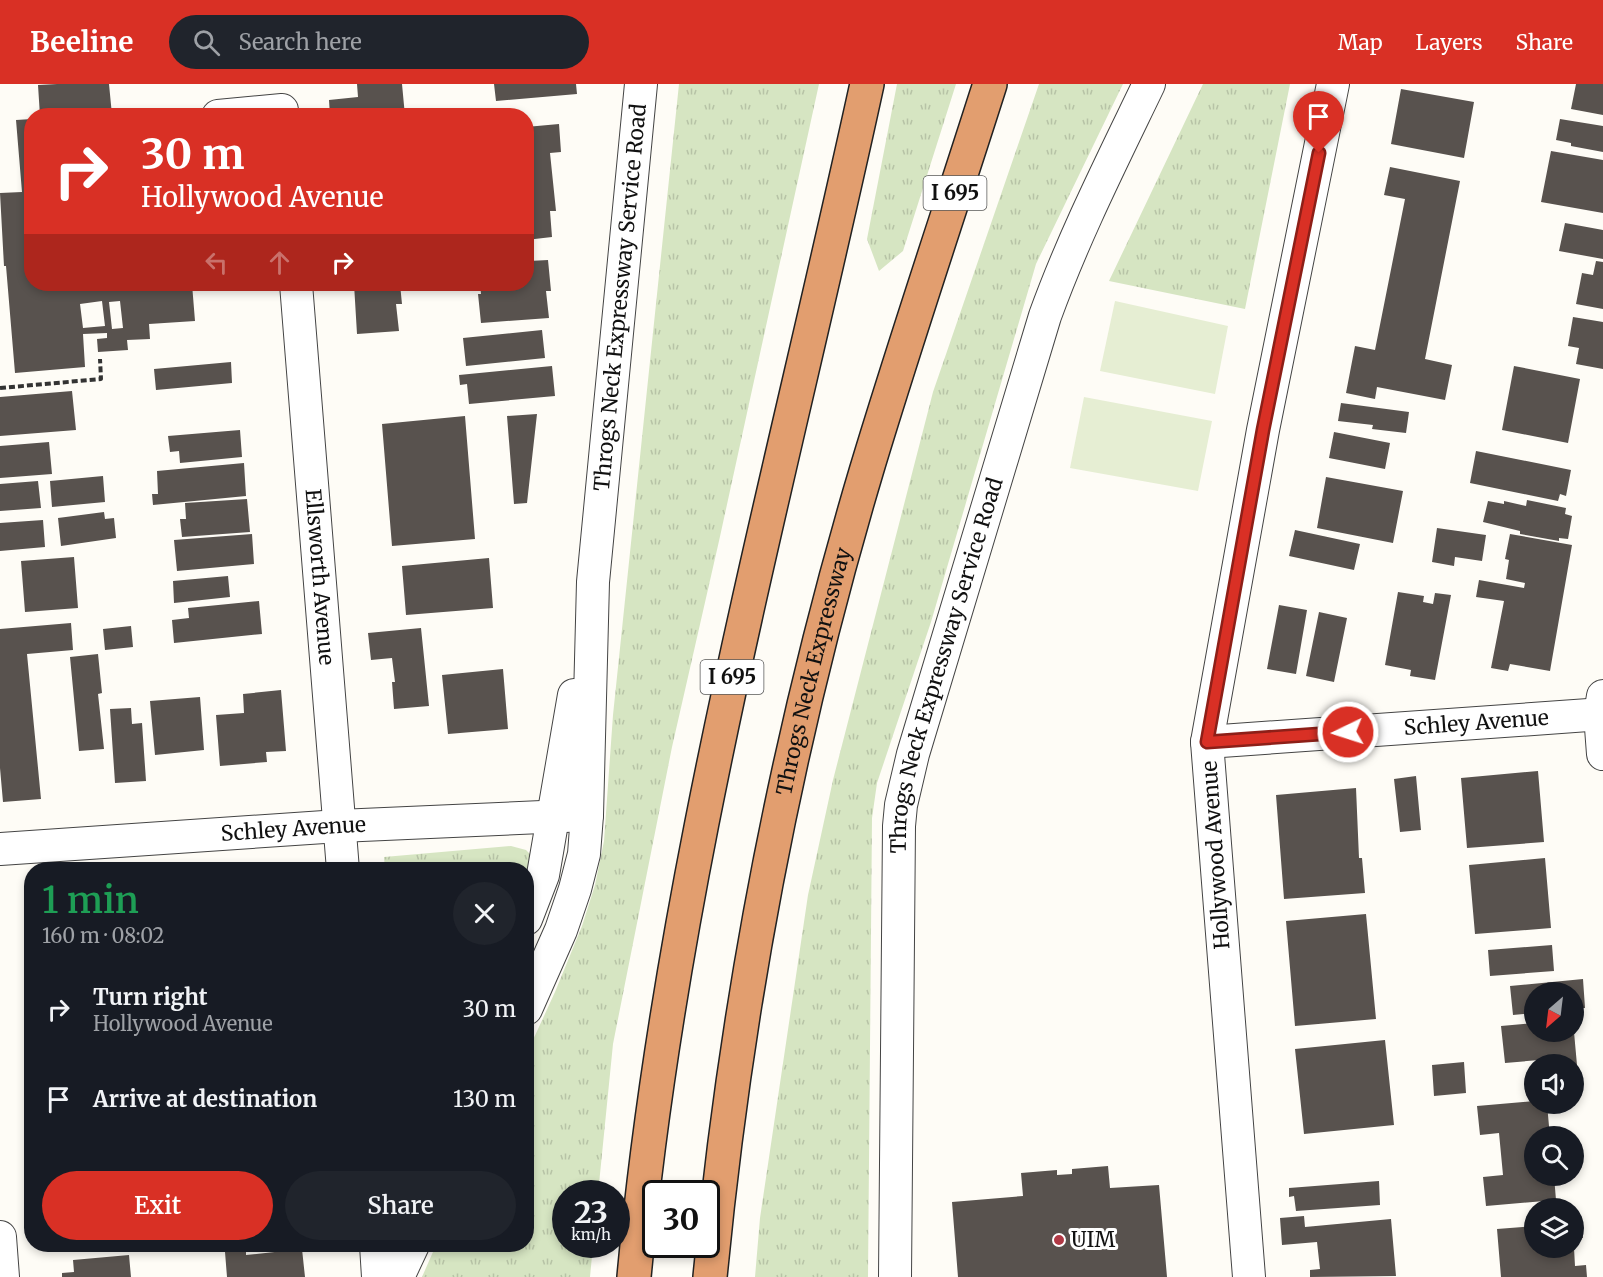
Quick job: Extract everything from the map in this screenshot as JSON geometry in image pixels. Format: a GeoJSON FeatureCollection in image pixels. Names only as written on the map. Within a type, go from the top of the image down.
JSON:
{"type":"FeatureCollection","features":[{"type":"Feature","properties":{"kind":"highway","name":"I 695"},"geometry":{"type":"LineString","coordinates":[[634,1277],[659,1064],[704,807],[867,84]]}},
{"type":"Feature","properties":{"kind":"highway","name":"Throgs Neck Expressway"},"geometry":{"type":"LineString","coordinates":[[710,1277],[727,1125],[742,1025],[771,859],[795,749],[866,473],[990,84]]}},
{"type":"Feature","properties":{"kind":"street","name":"Throgs Neck Expressway Service Road"},"geometry":{"type":"LineString","coordinates":[[534,992],[551,955],[575,889],[584,854],[593,582],[641,84]]}},
{"type":"Feature","properties":{"kind":"street","name":"Throgs Neck Expressway Service Road"},"geometry":{"type":"LineString","coordinates":[[895,1277],[899,826],[905,788],[916,742],[1045,316],[1063,264],[1149,84]]}},
{"type":"Feature","properties":{"kind":"street","name":"Hollywood Avenue"},"geometry":{"type":"LineString","coordinates":[[1249,1277],[1207,742],[1263,430],[1333,84]]}},
{"type":"Feature","properties":{"kind":"street"},"geometry":{"type":"LineString","coordinates":[[257,108],[281,103]]}},
{"type":"Feature","properties":{"kind":"street","name":"Ellsworth Avenue"},"geometry":{"type":"LineString","coordinates":[[297,291],[342,862]]}},
{"type":"Feature","properties":{"kind":"street","name":"Throgs Neck Expressway Service Road"},"geometry":{"type":"LineString","coordinates":[[534,898],[543,875],[593,582]]}},
{"type":"Feature","properties":{"kind":"street","name":"Schley Avenue"},"geometry":{"type":"LineString","coordinates":[[1207,742],[1602,708]]}},
{"type":"Feature","properties":{"kind":"street"},"geometry":{"type":"LineString","coordinates":[[1602,708],[1603,754]]}},
{"type":"Feature","properties":{"kind":"street","name":"Schley Avenue"},"geometry":{"type":"LineString","coordinates":[[0,849],[339,826],[587,815]]}},
{"type":"Feature","properties":{"kind":"street"},"geometry":{"type":"LineString","coordinates":[[0,1237],[3,1277]]}},
{"type":"Feature","properties":{"kind":"street"},"geometry":{"type":"LineString","coordinates":[[376,1252],[378,1277]]}},
{"type":"Feature","properties":{"kind":"street"},"geometry":{"type":"LineString","coordinates":[[398,1277],[410,1252]]}},
{"type":"Feature","properties":{"kind":"path"},"geometry":{"type":"LineString","coordinates":[[0,388],[101,379],[100,359]]}},
{"type":"Feature","properties":{"kind":"green space"},"geometry":{"type":"Polygon","coordinates":[[[679,84],[819,84],[672,747],[613,1044],[599,1180],[552,1180],[552,1258],[592,1258],[590,1277],[422,1277],[433,1252],[534,1252],[534,1038],[582,926],[595,885],[604,841],[613,715],[679,84]]]}},
{"type":"Feature","properties":{"kind":"green space"},"geometry":{"type":"Polygon","coordinates":[[[897,84],[956,84],[903,251],[879,271],[867,239],[897,84]]]}},
{"type":"Feature","properties":{"kind":"green space"},"geometry":{"type":"Polygon","coordinates":[[[1039,84],[1123,84],[1036,264],[931,622],[877,783],[872,818],[868,1277],[755,1277],[760,1218],[808,895],[833,780],[933,392],[1039,84]]]}},
{"type":"Feature","properties":{"kind":"green space"},"geometry":{"type":"Polygon","coordinates":[[[1203,84],[1290,84],[1245,309],[1109,281],[1203,84]]]}},
{"type":"Feature","properties":{"kind":"green space"},"geometry":{"type":"Polygon","coordinates":[[[1115,301],[1228,326],[1215,394],[1100,371],[1115,301]]]}},
{"type":"Feature","properties":{"kind":"green space"},"geometry":{"type":"Polygon","coordinates":[[[1084,397],[1212,421],[1198,491],[1070,468],[1084,397]]]}},
{"type":"Feature","properties":{"kind":"green space"},"geometry":{"type":"Polygon","coordinates":[[[511,846],[526,850],[531,855],[530,862],[384,862],[384,857],[511,846]]]}},
{"type":"Feature","properties":{"kind":"building"},"geometry":{"type":"Polygon","coordinates":[[[109,84],[111,108],[39,108],[38,85],[109,84]]]}},
{"type":"Feature","properties":{"kind":"building"},"geometry":{"type":"Polygon","coordinates":[[[357,84],[402,84],[404,108],[330,108],[329,100],[358,97],[357,84]]]}},
{"type":"Feature","properties":{"kind":"building"},"geometry":{"type":"Polygon","coordinates":[[[494,84],[576,84],[577,94],[496,101],[494,84]]]}},
{"type":"Feature","properties":{"kind":"building"},"geometry":{"type":"Polygon","coordinates":[[[1576,84],[1603,84],[1603,115],[1571,109],[1576,84]]]}},
{"type":"Feature","properties":{"kind":"building"},"geometry":{"type":"Polygon","coordinates":[[[1401,89],[1474,102],[1464,158],[1391,144],[1401,89]]]}},
{"type":"Feature","properties":{"kind":"building"},"geometry":{"type":"Polygon","coordinates":[[[1560,119],[1603,126],[1603,152],[1571,146],[1571,143],[1556,140],[1560,119]]]}},
{"type":"Feature","properties":{"kind":"building"},"geometry":{"type":"Polygon","coordinates":[[[16,120],[24,120],[24,291],[193,291],[195,321],[149,324],[150,339],[127,340],[128,350],[98,352],[97,339],[107,338],[107,333],[83,334],[85,367],[15,373],[6,266],[4,266],[0,193],[22,192],[16,120]],[[102,301],[80,304],[83,328],[105,326],[102,301]],[[120,301],[109,302],[112,329],[123,328],[120,301]]]}},
{"type":"Feature","properties":{"kind":"building"},"geometry":{"type":"Polygon","coordinates":[[[559,124],[561,152],[550,153],[556,211],[550,211],[552,237],[534,239],[534,126],[559,124]]]}},
{"type":"Feature","properties":{"kind":"building"},"geometry":{"type":"Polygon","coordinates":[[[1551,151],[1603,160],[1603,213],[1541,202],[1551,151]]]}},
{"type":"Feature","properties":{"kind":"building"},"geometry":{"type":"Polygon","coordinates":[[[1390,167],[1460,181],[1425,359],[1452,365],[1445,400],[1377,387],[1375,399],[1346,393],[1355,346],[1375,350],[1405,199],[1384,195],[1390,167]]]}},
{"type":"Feature","properties":{"kind":"building"},"geometry":{"type":"Polygon","coordinates":[[[1565,223],[1603,230],[1603,259],[1559,251],[1565,223]]]}},
{"type":"Feature","properties":{"kind":"building"},"geometry":{"type":"Polygon","coordinates":[[[548,260],[551,291],[546,291],[549,318],[481,323],[478,294],[481,294],[481,291],[534,291],[534,261],[548,260]]]}},
{"type":"Feature","properties":{"kind":"building"},"geometry":{"type":"Polygon","coordinates":[[[1596,261],[1603,262],[1603,309],[1576,304],[1582,273],[1593,275],[1596,261]]]}},
{"type":"Feature","properties":{"kind":"building"},"geometry":{"type":"Polygon","coordinates":[[[354,291],[401,291],[402,304],[396,304],[399,331],[357,334],[354,291]]]}},
{"type":"Feature","properties":{"kind":"building"},"geometry":{"type":"Polygon","coordinates":[[[1573,317],[1603,322],[1603,369],[1576,364],[1579,348],[1568,346],[1573,317]]]}},
{"type":"Feature","properties":{"kind":"building"},"geometry":{"type":"Polygon","coordinates":[[[542,330],[545,358],[466,366],[463,338],[542,330]]]}},
{"type":"Feature","properties":{"kind":"building"},"geometry":{"type":"Polygon","coordinates":[[[231,362],[232,383],[156,390],[154,369],[231,362]]]}},
{"type":"Feature","properties":{"kind":"building"},"geometry":{"type":"Polygon","coordinates":[[[552,366],[555,396],[469,404],[467,384],[460,385],[459,375],[552,366]]]}},
{"type":"Feature","properties":{"kind":"building"},"geometry":{"type":"Polygon","coordinates":[[[1514,366],[1580,379],[1568,443],[1502,430],[1514,366]]]}},
{"type":"Feature","properties":{"kind":"building"},"geometry":{"type":"Polygon","coordinates":[[[72,391],[76,430],[0,436],[0,397],[72,391]]]}},
{"type":"Feature","properties":{"kind":"building"},"geometry":{"type":"Polygon","coordinates":[[[1341,403],[1409,412],[1406,433],[1372,429],[1373,425],[1338,421],[1341,403]]]}},
{"type":"Feature","properties":{"kind":"building"},"geometry":{"type":"Polygon","coordinates":[[[537,414],[527,503],[514,504],[507,416],[537,414]]]}},
{"type":"Feature","properties":{"kind":"building"},"geometry":{"type":"Polygon","coordinates":[[[465,416],[475,539],[392,546],[382,424],[465,416]]]}},
{"type":"Feature","properties":{"kind":"building"},"geometry":{"type":"Polygon","coordinates":[[[240,430],[242,457],[180,463],[179,451],[170,452],[168,436],[240,430]]]}},
{"type":"Feature","properties":{"kind":"building"},"geometry":{"type":"Polygon","coordinates":[[[1334,432],[1390,443],[1385,469],[1329,458],[1334,432]]]}},
{"type":"Feature","properties":{"kind":"building"},"geometry":{"type":"Polygon","coordinates":[[[49,442],[52,474],[0,478],[0,446],[49,442]]]}},
{"type":"Feature","properties":{"kind":"building"},"geometry":{"type":"Polygon","coordinates":[[[1476,451],[1571,470],[1566,496],[1560,494],[1558,501],[1470,483],[1476,451]]]}},
{"type":"Feature","properties":{"kind":"building"},"geometry":{"type":"Polygon","coordinates":[[[244,463],[246,496],[153,505],[152,494],[158,494],[157,471],[244,463]]]}},
{"type":"Feature","properties":{"kind":"building"},"geometry":{"type":"Polygon","coordinates":[[[103,476],[105,502],[52,507],[50,481],[103,476]]]}},
{"type":"Feature","properties":{"kind":"building"},"geometry":{"type":"Polygon","coordinates":[[[1326,477],[1403,491],[1393,543],[1317,528],[1326,477]]]}},
{"type":"Feature","properties":{"kind":"building"},"geometry":{"type":"Polygon","coordinates":[[[38,481],[41,508],[0,511],[0,484],[38,481]]]}},
{"type":"Feature","properties":{"kind":"building"},"geometry":{"type":"Polygon","coordinates":[[[247,499],[250,532],[182,537],[180,519],[186,519],[185,503],[247,499]]]}},
{"type":"Feature","properties":{"kind":"building"},"geometry":{"type":"Polygon","coordinates":[[[1527,500],[1566,508],[1565,514],[1572,516],[1568,539],[1559,538],[1559,541],[1520,534],[1520,531],[1483,522],[1488,501],[1504,504],[1504,501],[1526,506],[1527,500]]]}},
{"type":"Feature","properties":{"kind":"building"},"geometry":{"type":"Polygon","coordinates":[[[104,512],[105,519],[114,518],[116,538],[61,546],[58,518],[104,512]]]}},
{"type":"Feature","properties":{"kind":"building"},"geometry":{"type":"Polygon","coordinates":[[[43,520],[45,547],[0,551],[0,523],[43,520]]]}},
{"type":"Feature","properties":{"kind":"building"},"geometry":{"type":"Polygon","coordinates":[[[1437,528],[1486,535],[1482,561],[1455,557],[1454,566],[1432,562],[1437,528]]]}},
{"type":"Feature","properties":{"kind":"building"},"geometry":{"type":"Polygon","coordinates":[[[1295,530],[1360,544],[1354,570],[1289,556],[1295,530]]]}},
{"type":"Feature","properties":{"kind":"building"},"geometry":{"type":"Polygon","coordinates":[[[252,534],[254,564],[177,571],[174,540],[252,534]]]}},
{"type":"Feature","properties":{"kind":"building"},"geometry":{"type":"Polygon","coordinates":[[[1510,534],[1572,545],[1550,671],[1510,664],[1508,671],[1491,668],[1504,601],[1476,597],[1479,580],[1524,588],[1525,583],[1506,579],[1509,560],[1505,559],[1510,534]]]}},
{"type":"Feature","properties":{"kind":"building"},"geometry":{"type":"Polygon","coordinates":[[[74,557],[78,608],[25,612],[21,561],[74,557]]]}},
{"type":"Feature","properties":{"kind":"building"},"geometry":{"type":"Polygon","coordinates":[[[489,558],[493,608],[406,615],[402,566],[489,558]]]}},
{"type":"Feature","properties":{"kind":"building"},"geometry":{"type":"Polygon","coordinates":[[[228,576],[230,597],[174,603],[173,581],[228,576]]]}},
{"type":"Feature","properties":{"kind":"building"},"geometry":{"type":"Polygon","coordinates":[[[1398,592],[1424,596],[1423,602],[1433,604],[1435,593],[1451,595],[1435,680],[1410,676],[1411,670],[1385,665],[1398,592]]]}},
{"type":"Feature","properties":{"kind":"building"},"geometry":{"type":"Polygon","coordinates":[[[259,601],[262,634],[174,643],[172,620],[189,618],[188,608],[259,601]]]}},
{"type":"Feature","properties":{"kind":"building"},"geometry":{"type":"Polygon","coordinates":[[[1279,605],[1307,610],[1296,674],[1267,669],[1279,605]]]}},
{"type":"Feature","properties":{"kind":"building"},"geometry":{"type":"Polygon","coordinates":[[[1319,612],[1347,618],[1334,682],[1306,676],[1319,612]]]}},
{"type":"Feature","properties":{"kind":"building"},"geometry":{"type":"Polygon","coordinates":[[[71,623],[73,650],[27,654],[41,799],[3,802],[0,768],[0,629],[71,623]]]}},
{"type":"Feature","properties":{"kind":"building"},"geometry":{"type":"Polygon","coordinates":[[[131,626],[133,647],[105,650],[103,629],[131,626]]]}},
{"type":"Feature","properties":{"kind":"building"},"geometry":{"type":"Polygon","coordinates":[[[421,628],[429,706],[394,709],[392,682],[395,682],[392,658],[371,660],[368,633],[421,628]]]}},
{"type":"Feature","properties":{"kind":"building"},"geometry":{"type":"Polygon","coordinates":[[[98,654],[102,693],[98,694],[104,749],[79,751],[70,657],[98,654]]]}},
{"type":"Feature","properties":{"kind":"building"},"geometry":{"type":"Polygon","coordinates":[[[503,669],[508,729],[448,734],[442,675],[503,669]]]}},
{"type":"Feature","properties":{"kind":"building"},"geometry":{"type":"Polygon","coordinates":[[[281,690],[286,751],[266,752],[267,762],[220,766],[216,715],[244,713],[243,694],[281,690]]]}},
{"type":"Feature","properties":{"kind":"building"},"geometry":{"type":"Polygon","coordinates":[[[200,697],[204,750],[155,755],[150,701],[200,697]]]}},
{"type":"Feature","properties":{"kind":"building"},"geometry":{"type":"Polygon","coordinates":[[[131,708],[132,724],[142,723],[146,781],[115,783],[110,709],[131,708]]]}},
{"type":"Feature","properties":{"kind":"building"},"geometry":{"type":"Polygon","coordinates":[[[1538,771],[1544,842],[1467,848],[1461,778],[1538,771]]]}},
{"type":"Feature","properties":{"kind":"building"},"geometry":{"type":"Polygon","coordinates":[[[1416,776],[1421,830],[1400,832],[1394,779],[1416,776]]]}},
{"type":"Feature","properties":{"kind":"building"},"geometry":{"type":"Polygon","coordinates":[[[1356,788],[1359,858],[1362,858],[1365,893],[1284,899],[1276,795],[1356,788]]]}},
{"type":"Feature","properties":{"kind":"building"},"geometry":{"type":"Polygon","coordinates":[[[1545,858],[1551,928],[1475,934],[1469,865],[1545,858]]]}},
{"type":"Feature","properties":{"kind":"building"},"geometry":{"type":"Polygon","coordinates":[[[1366,914],[1376,1019],[1295,1026],[1286,921],[1366,914]]]}},
{"type":"Feature","properties":{"kind":"building"},"geometry":{"type":"Polygon","coordinates":[[[1552,945],[1554,971],[1490,976],[1488,950],[1552,945]]]}},
{"type":"Feature","properties":{"kind":"building"},"geometry":{"type":"Polygon","coordinates":[[[1583,979],[1583,982],[1552,982],[1583,979]]]}},
{"type":"Feature","properties":{"kind":"building"},"geometry":{"type":"Polygon","coordinates":[[[1524,985],[1524,1014],[1513,1015],[1510,986],[1524,985]]]}},
{"type":"Feature","properties":{"kind":"building"},"geometry":{"type":"Polygon","coordinates":[[[1524,1024],[1524,1042],[1575,1042],[1576,1054],[1524,1054],[1524,1061],[1505,1063],[1501,1026],[1524,1024]]]}},
{"type":"Feature","properties":{"kind":"building"},"geometry":{"type":"Polygon","coordinates":[[[1385,1040],[1394,1125],[1304,1134],[1295,1049],[1385,1040]]]}},
{"type":"Feature","properties":{"kind":"building"},"geometry":{"type":"Polygon","coordinates":[[[1464,1062],[1466,1093],[1434,1096],[1432,1065],[1464,1062]]]}},
{"type":"Feature","properties":{"kind":"building"},"geometry":{"type":"Polygon","coordinates":[[[1524,1102],[1524,1114],[1548,1114],[1549,1126],[1524,1126],[1524,1186],[1555,1186],[1556,1198],[1524,1198],[1524,1203],[1486,1206],[1483,1177],[1503,1175],[1499,1133],[1480,1135],[1477,1106],[1524,1102]]]}},
{"type":"Feature","properties":{"kind":"building","name":"UIM"},"geometry":{"type":"Polygon","coordinates":[[[1108,1166],[1110,1188],[1159,1185],[1167,1277],[958,1277],[952,1202],[1023,1196],[1021,1173],[1057,1170],[1057,1175],[1072,1174],[1072,1169],[1108,1166]]]}},
{"type":"Feature","properties":{"kind":"building"},"geometry":{"type":"Polygon","coordinates":[[[1379,1181],[1380,1205],[1296,1211],[1294,1196],[1289,1197],[1289,1188],[1379,1181]]]}},
{"type":"Feature","properties":{"kind":"building"},"geometry":{"type":"Polygon","coordinates":[[[1304,1216],[1305,1227],[1391,1219],[1396,1276],[1310,1277],[1310,1270],[1320,1269],[1317,1242],[1282,1245],[1280,1218],[1304,1216]]]}},
{"type":"Feature","properties":{"kind":"building"},"geometry":{"type":"Polygon","coordinates":[[[1524,1227],[1524,1258],[1575,1258],[1575,1266],[1586,1265],[1587,1277],[1501,1277],[1497,1229],[1524,1227]]]}},
{"type":"Feature","properties":{"kind":"building"},"geometry":{"type":"Polygon","coordinates":[[[225,1252],[246,1252],[246,1255],[302,1252],[305,1277],[227,1277],[225,1252]]]}},
{"type":"Feature","properties":{"kind":"building"},"geometry":{"type":"Polygon","coordinates":[[[129,1255],[131,1277],[62,1277],[62,1273],[74,1272],[73,1260],[129,1255]]]}},
{"type":"Feature","properties":{"kind":"place","name":"UIM"},"geometry":{"type":"Point","coordinates":[1059,1240]}},
{"type":"Feature","properties":{"kind":"route"},"geometry":{"type":"LineString","coordinates":[[1319,153],[1263,430],[1207,742],[1348,732]]}}]}
